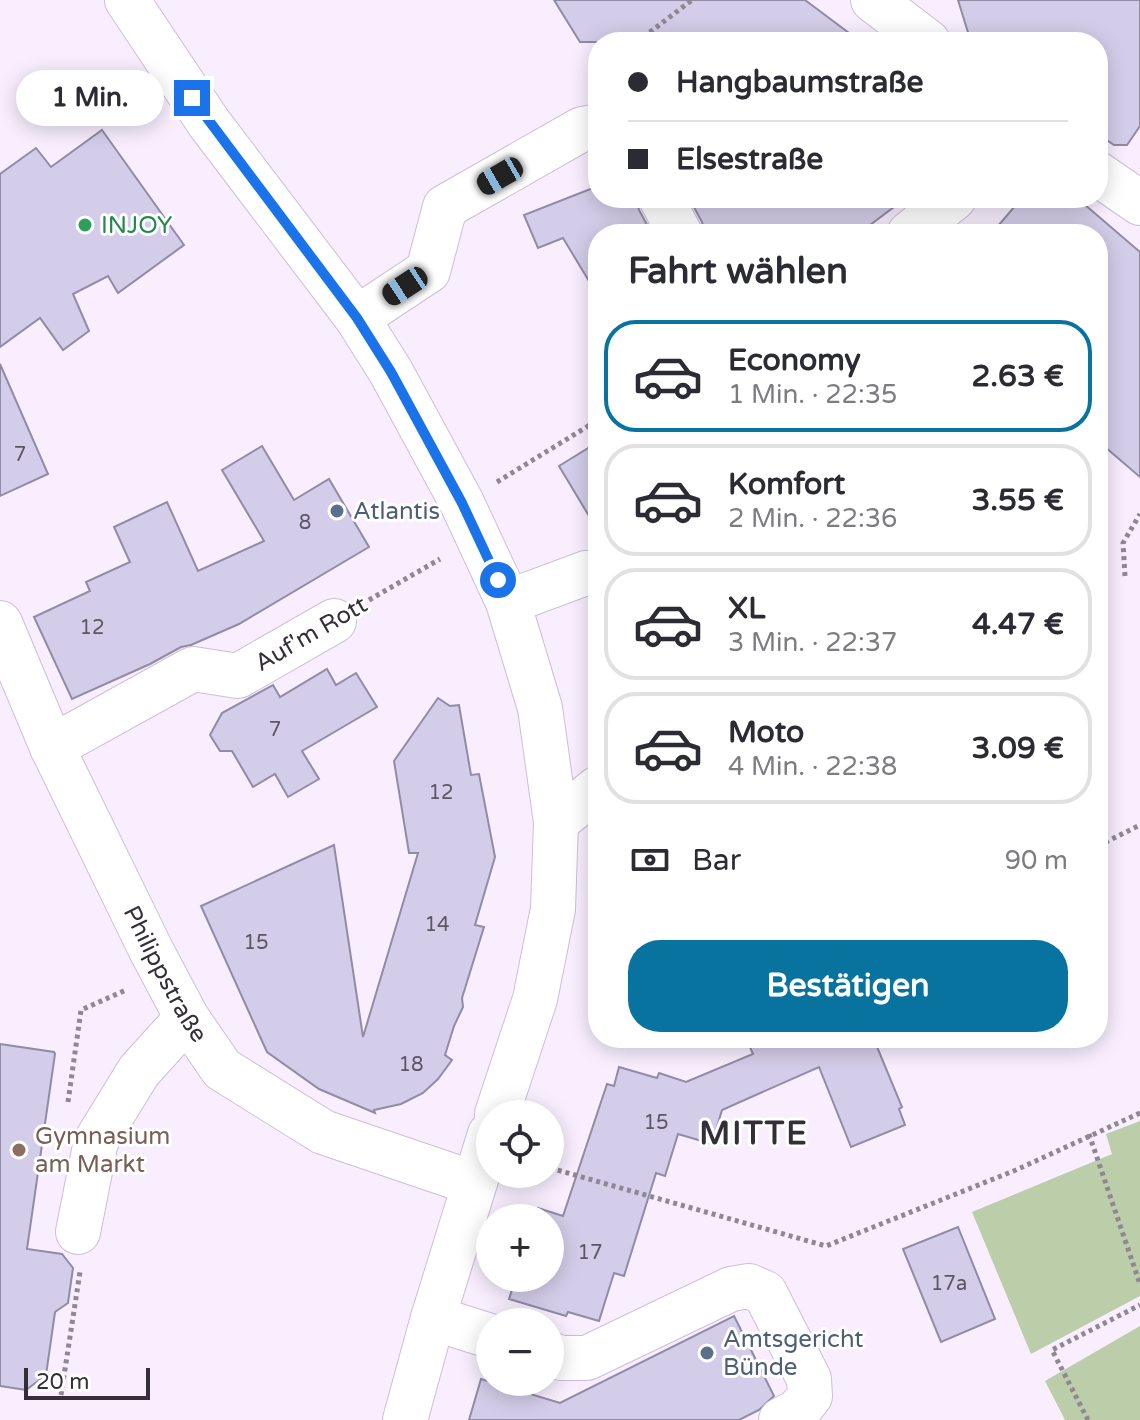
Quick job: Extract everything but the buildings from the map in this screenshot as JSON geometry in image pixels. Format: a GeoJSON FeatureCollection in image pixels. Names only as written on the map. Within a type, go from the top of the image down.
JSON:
{"type":"FeatureCollection","features":[{"type":"Feature","properties":{"kind":"street"},"geometry":{"type":"LineString","coordinates":[[127,0],[209,123],[357,318],[391,372],[470,520],[508,602],[540,708],[556,822],[553,909],[535,999],[502,1100]]}},
{"type":"Feature","properties":{"kind":"street"},"geometry":{"type":"LineString","coordinates":[[357,318],[428,271],[445,207],[588,128]]}},
{"type":"Feature","properties":{"kind":"street"},"geometry":{"type":"LineString","coordinates":[[1108,181],[1140,203]]}},
{"type":"Feature","properties":{"kind":"street"},"geometry":{"type":"LineString","coordinates":[[922,224],[942,208]]}},
{"type":"Feature","properties":{"kind":"street"},"geometry":{"type":"LineString","coordinates":[[508,602],[588,573]]}},
{"type":"Feature","properties":{"kind":"street","name":"Auf'm Rott"},"geometry":{"type":"LineString","coordinates":[[52,747],[193,669],[238,676],[334,621]]}},
{"type":"Feature","properties":{"kind":"street","name":"Philippstraße"},"geometry":{"type":"LineString","coordinates":[[0,623],[52,747],[163,974],[187,1018],[222,1069],[323,1132],[473,1183]]}},
{"type":"Feature","properties":{"kind":"street"},"geometry":{"type":"LineString","coordinates":[[556,822],[588,796]]}},
{"type":"Feature","properties":{"kind":"street"},"geometry":{"type":"LineString","coordinates":[[78,1232],[96,1141],[139,1071],[187,1018]]}},
{"type":"Feature","properties":{"kind":"street"},"geometry":{"type":"LineString","coordinates":[[405,1420],[476,1174]]}},
{"type":"Feature","properties":{"kind":"street"},"geometry":{"type":"LineString","coordinates":[[564,1358],[587,1358],[731,1289],[749,1286],[765,1293],[809,1379],[810,1396],[798,1411],[781,1420]]}},
{"type":"Feature","properties":{"kind":"street"},"geometry":{"type":"LineString","coordinates":[[433,1318],[476,1332]]}},
{"type":"Feature","properties":{"kind":"path"},"geometry":{"type":"LineString","coordinates":[[650,32],[692,0]]}},
{"type":"Feature","properties":{"kind":"path","name":"Auf'm Rott"},"geometry":{"type":"LineString","coordinates":[[334,621],[588,428]]}},
{"type":"Feature","properties":{"kind":"path"},"geometry":{"type":"LineString","coordinates":[[1125,576],[1123,543],[1140,514]]}},
{"type":"Feature","properties":{"kind":"path"},"geometry":{"type":"LineString","coordinates":[[1108,841],[1140,825]]}},
{"type":"Feature","properties":{"kind":"path"},"geometry":{"type":"LineString","coordinates":[[71,1082],[81,1010],[163,974]]}},
{"type":"Feature","properties":{"kind":"path"},"geometry":{"type":"LineString","coordinates":[[564,1172],[826,1246],[1016,1170],[1140,1113]]}},
{"type":"Feature","properties":{"kind":"path"},"geometry":{"type":"LineString","coordinates":[[1089,1134],[1140,1284]]}},
{"type":"Feature","properties":{"kind":"path"},"geometry":{"type":"LineString","coordinates":[[1088,1420],[1052,1350],[1140,1305]]}},
{"type":"Feature","properties":{"kind":"green space"},"geometry":{"type":"Polygon","coordinates":[[[1140,1121],[1140,1296],[1031,1354],[972,1212],[1112,1154],[1106,1134],[1140,1121]]]}},
{"type":"Feature","properties":{"kind":"green space"},"geometry":{"type":"Polygon","coordinates":[[[1140,1326],[1140,1420],[1065,1420],[1045,1381],[1140,1326]]]}},
{"type":"Feature","properties":{"kind":"place","name":"INJOY"},"geometry":{"type":"Point","coordinates":[85,225]}},
{"type":"Feature","properties":{"kind":"place","name":"Atlantis"},"geometry":{"type":"Point","coordinates":[337,511]}},
{"type":"Feature","properties":{"kind":"place","name":"Gymnasium am Markt"},"geometry":{"type":"Point","coordinates":[19,1150]}},
{"type":"Feature","properties":{"kind":"place","name":"Amtsgericht Bünde"},"geometry":{"type":"Point","coordinates":[707,1353]}},
{"type":"Feature","properties":{"kind":"district","name":"MITTE"},"geometry":{"type":"Point","coordinates":[754,1134]}},
{"type":"Feature","properties":{"kind":"route"},"geometry":{"type":"LineString","coordinates":[[192,98],[357,318],[391,372],[462,503],[498,580]]}}]}
